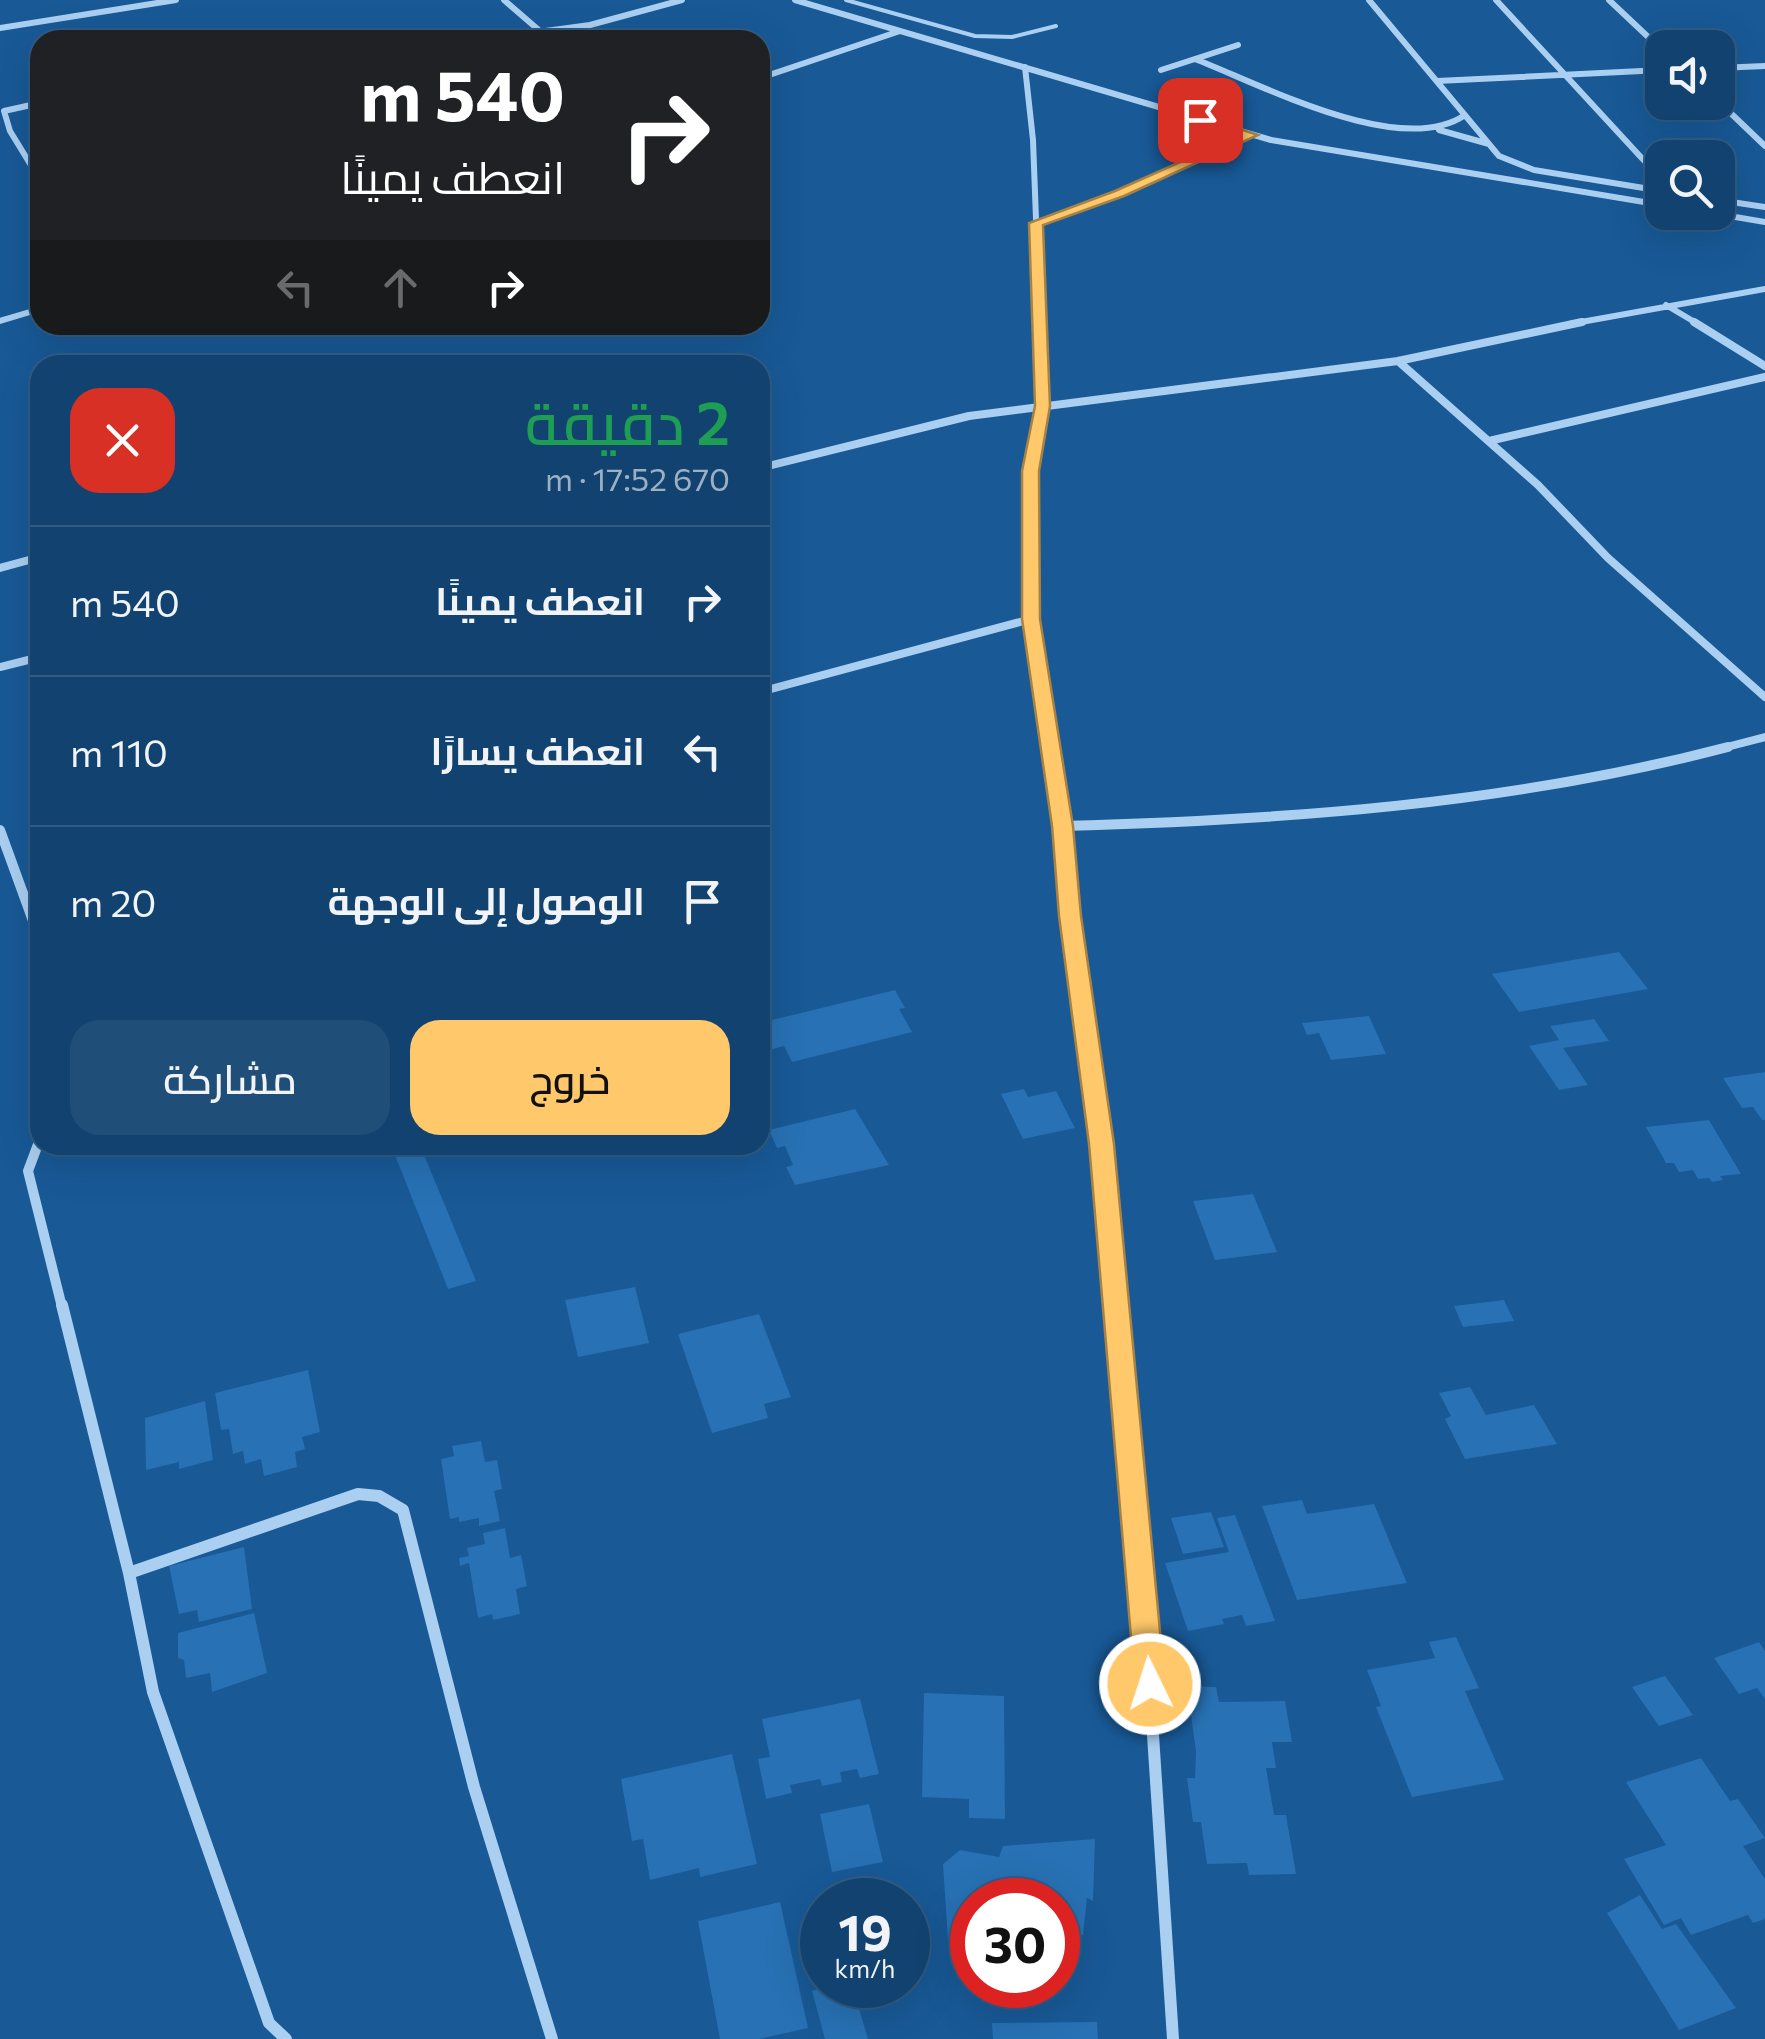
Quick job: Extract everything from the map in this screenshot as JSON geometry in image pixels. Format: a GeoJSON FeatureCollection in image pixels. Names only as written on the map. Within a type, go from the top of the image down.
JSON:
{"type":"FeatureCollection","features":[{"type":"Feature","properties":{"kind":"street"},"geometry":{"type":"LineString","coordinates":[[0,28],[176,0]]}},
{"type":"Feature","properties":{"kind":"street"},"geometry":{"type":"LineString","coordinates":[[504,0],[539,30]]}},
{"type":"Feature","properties":{"kind":"street"},"geometry":{"type":"LineString","coordinates":[[555,30],[590,25],[682,0]]}},
{"type":"Feature","properties":{"kind":"street"},"geometry":{"type":"LineString","coordinates":[[795,0],[1251,135],[1359,157],[1645,203]]}},
{"type":"Feature","properties":{"kind":"street"},"geometry":{"type":"LineString","coordinates":[[1370,0],[1384,0]]}},
{"type":"Feature","properties":{"kind":"street"},"geometry":{"type":"LineString","coordinates":[[1370,0],[1499,156],[1534,170],[1645,188]]}},
{"type":"Feature","properties":{"kind":"street"},"geometry":{"type":"LineString","coordinates":[[1496,0],[1645,161]]}},
{"type":"Feature","properties":{"kind":"street"},"geometry":{"type":"LineString","coordinates":[[1610,0],[1645,34]]}},
{"type":"Feature","properties":{"kind":"street"},"geometry":{"type":"LineString","coordinates":[[770,75],[902,31]]}},
{"type":"Feature","properties":{"kind":"street"},"geometry":{"type":"LineString","coordinates":[[1160,70],[1238,45]]}},
{"type":"Feature","properties":{"kind":"street"},"geometry":{"type":"LineString","coordinates":[[1195,58],[1370,126],[1439,130],[1490,144]]}},
{"type":"Feature","properties":{"kind":"street"},"geometry":{"type":"LineString","coordinates":[[1735,67],[1765,66]]}},
{"type":"Feature","properties":{"kind":"street"},"geometry":{"type":"LineString","coordinates":[[1025,67],[1036,223],[1042,406],[1030,471],[1031,619],[1102,1144],[1147,1644],[1173,2039]]}},
{"type":"Feature","properties":{"kind":"street"},"geometry":{"type":"LineString","coordinates":[[1437,81],[1645,71]]}},
{"type":"Feature","properties":{"kind":"street"},"geometry":{"type":"LineString","coordinates":[[30,104],[2,111],[30,164]]}},
{"type":"Feature","properties":{"kind":"street"},"geometry":{"type":"LineString","coordinates":[[1439,130],[1465,115]]}},
{"type":"Feature","properties":{"kind":"street"},"geometry":{"type":"LineString","coordinates":[[1735,117],[1765,146]]}},
{"type":"Feature","properties":{"kind":"street"},"geometry":{"type":"LineString","coordinates":[[1036,223],[1120,194],[1251,135]]}},
{"type":"Feature","properties":{"kind":"street"},"geometry":{"type":"LineString","coordinates":[[1735,203],[1765,207]]}},
{"type":"Feature","properties":{"kind":"street"},"geometry":{"type":"LineString","coordinates":[[1735,217],[1765,222]]}},
{"type":"Feature","properties":{"kind":"street"},"geometry":{"type":"LineString","coordinates":[[770,465],[893,432],[1042,406],[1178,392],[1398,361],[1666,304],[1765,289]]}},
{"type":"Feature","properties":{"kind":"street"},"geometry":{"type":"LineString","coordinates":[[1666,304],[1765,366]]}},
{"type":"Feature","properties":{"kind":"street"},"geometry":{"type":"LineString","coordinates":[[0,321],[30,313]]}},
{"type":"Feature","properties":{"kind":"street"},"geometry":{"type":"LineString","coordinates":[[1398,361],[1538,485],[1608,558],[1765,697]]}},
{"type":"Feature","properties":{"kind":"street"},"geometry":{"type":"LineString","coordinates":[[1488,441],[1765,378]]}},
{"type":"Feature","properties":{"kind":"street"},"geometry":{"type":"LineString","coordinates":[[0,568],[30,560]]}},
{"type":"Feature","properties":{"kind":"street"},"geometry":{"type":"LineString","coordinates":[[770,689],[1031,619]]}},
{"type":"Feature","properties":{"kind":"street"},"geometry":{"type":"LineString","coordinates":[[0,667],[30,660]]}},
{"type":"Feature","properties":{"kind":"street"},"geometry":{"type":"LineString","coordinates":[[1062,826],[1192,824],[1367,812],[1536,789],[1670,764],[1765,738]]}},
{"type":"Feature","properties":{"kind":"street"},"geometry":{"type":"LineString","coordinates":[[0,830],[30,912]]}},
{"type":"Feature","properties":{"kind":"street"},"geometry":{"type":"LineString","coordinates":[[34,1155],[28,1171],[129,1573],[152,1692],[269,2023],[286,2039]]}},
{"type":"Feature","properties":{"kind":"street"},"geometry":{"type":"LineString","coordinates":[[129,1573],[358,1494],[379,1496],[403,1510],[474,1787],[552,2039]]}},
{"type":"Feature","properties":{"kind":"lane"},"geometry":{"type":"LineString","coordinates":[[846,0],[976,36],[1012,37],[1056,26]]}},
{"type":"Feature","properties":{"kind":"building"},"geometry":{"type":"Polygon","coordinates":[[[1619,952],[1648,989],[1519,1012],[1492,974],[1619,952]]]}},
{"type":"Feature","properties":{"kind":"building"},"geometry":{"type":"Polygon","coordinates":[[[895,990],[905,1008],[899,1009],[912,1032],[792,1062],[784,1046],[770,1050],[770,1021],[895,990]]]}},
{"type":"Feature","properties":{"kind":"building"},"geometry":{"type":"Polygon","coordinates":[[[1369,1016],[1386,1054],[1331,1060],[1319,1033],[1307,1035],[1302,1023],[1369,1016]]]}},
{"type":"Feature","properties":{"kind":"building"},"geometry":{"type":"Polygon","coordinates":[[[1594,1019],[1609,1041],[1563,1048],[1588,1085],[1559,1090],[1529,1046],[1559,1040],[1550,1026],[1594,1019]]]}},
{"type":"Feature","properties":{"kind":"building"},"geometry":{"type":"Polygon","coordinates":[[[1765,1072],[1762,1120],[1753,1107],[1742,1108],[1723,1078],[1765,1072]]]}},
{"type":"Feature","properties":{"kind":"building"},"geometry":{"type":"Polygon","coordinates":[[[1024,1089],[1028,1097],[1056,1091],[1075,1128],[1023,1139],[1001,1094],[1024,1089]]]}},
{"type":"Feature","properties":{"kind":"building"},"geometry":{"type":"Polygon","coordinates":[[[855,1109],[889,1165],[795,1185],[786,1167],[793,1165],[785,1146],[777,1148],[770,1130],[855,1109]]]}},
{"type":"Feature","properties":{"kind":"building"},"geometry":{"type":"Polygon","coordinates":[[[1709,1120],[1741,1174],[1720,1176],[1723,1180],[1712,1182],[1709,1178],[1698,1179],[1693,1170],[1679,1172],[1674,1163],[1666,1163],[1646,1127],[1709,1120]]]}},
{"type":"Feature","properties":{"kind":"building"},"geometry":{"type":"Polygon","coordinates":[[[395,1155],[424,1155],[476,1281],[448,1289],[395,1155]]]}},
{"type":"Feature","properties":{"kind":"building"},"geometry":{"type":"Polygon","coordinates":[[[1253,1194],[1277,1252],[1215,1260],[1193,1201],[1253,1194]]]}},
{"type":"Feature","properties":{"kind":"building"},"geometry":{"type":"Polygon","coordinates":[[[635,1287],[649,1343],[578,1357],[565,1300],[635,1287]]]}},
{"type":"Feature","properties":{"kind":"building"},"geometry":{"type":"Polygon","coordinates":[[[1504,1300],[1514,1321],[1463,1327],[1454,1306],[1504,1300]]]}},
{"type":"Feature","properties":{"kind":"building"},"geometry":{"type":"Polygon","coordinates":[[[759,1314],[791,1397],[764,1404],[768,1418],[712,1433],[678,1334],[759,1314]]]}},
{"type":"Feature","properties":{"kind":"building"},"geometry":{"type":"Polygon","coordinates":[[[308,1370],[320,1432],[302,1437],[305,1449],[295,1452],[297,1467],[264,1476],[261,1459],[245,1464],[243,1451],[233,1454],[229,1429],[221,1430],[215,1393],[308,1370]]]}},
{"type":"Feature","properties":{"kind":"building"},"geometry":{"type":"Polygon","coordinates":[[[1470,1387],[1486,1415],[1534,1405],[1557,1444],[1465,1459],[1445,1419],[1451,1416],[1439,1393],[1470,1387]]]}},
{"type":"Feature","properties":{"kind":"building"},"geometry":{"type":"Polygon","coordinates":[[[205,1401],[213,1460],[179,1469],[179,1462],[146,1470],[145,1418],[205,1401]]]}},
{"type":"Feature","properties":{"kind":"building"},"geometry":{"type":"Polygon","coordinates":[[[481,1441],[485,1462],[497,1460],[502,1489],[494,1491],[500,1521],[479,1526],[479,1518],[459,1522],[459,1517],[450,1519],[441,1459],[454,1456],[452,1446],[481,1441]]]}},
{"type":"Feature","properties":{"kind":"building"},"geometry":{"type":"Polygon","coordinates":[[[1302,1500],[1307,1514],[1374,1504],[1407,1583],[1297,1600],[1262,1506],[1302,1500]]]}},
{"type":"Feature","properties":{"kind":"building"},"geometry":{"type":"Polygon","coordinates":[[[1211,1512],[1224,1547],[1183,1554],[1171,1518],[1211,1512]]]}},
{"type":"Feature","properties":{"kind":"building"},"geometry":{"type":"Polygon","coordinates":[[[1235,1515],[1275,1621],[1246,1626],[1242,1615],[1222,1619],[1224,1624],[1188,1631],[1165,1563],[1229,1552],[1217,1518],[1235,1515]]]}},
{"type":"Feature","properties":{"kind":"building"},"geometry":{"type":"Polygon","coordinates":[[[505,1528],[510,1558],[521,1555],[527,1586],[516,1589],[520,1614],[493,1620],[492,1614],[478,1618],[469,1563],[460,1566],[459,1558],[469,1556],[467,1548],[485,1544],[483,1533],[505,1528]]]}},
{"type":"Feature","properties":{"kind":"building"},"geometry":{"type":"Polygon","coordinates":[[[244,1547],[252,1609],[199,1622],[197,1610],[179,1614],[169,1566],[244,1547]]]}},
{"type":"Feature","properties":{"kind":"building"},"geometry":{"type":"Polygon","coordinates":[[[254,1613],[267,1673],[212,1692],[210,1673],[186,1678],[184,1660],[178,1658],[178,1633],[254,1613]]]}},
{"type":"Feature","properties":{"kind":"building"},"geometry":{"type":"Polygon","coordinates":[[[1456,1637],[1479,1688],[1465,1691],[1504,1780],[1412,1797],[1376,1707],[1381,1706],[1367,1670],[1435,1658],[1429,1642],[1456,1637]]]}},
{"type":"Feature","properties":{"kind":"building"},"geometry":{"type":"Polygon","coordinates":[[[1759,1642],[1765,1651],[1765,1699],[1757,1688],[1739,1694],[1714,1658],[1759,1642]]]}},
{"type":"Feature","properties":{"kind":"building"},"geometry":{"type":"Polygon","coordinates":[[[1665,1676],[1693,1715],[1659,1726],[1632,1687],[1665,1676]]]}},
{"type":"Feature","properties":{"kind":"building"},"geometry":{"type":"Polygon","coordinates":[[[1187,1686],[1216,1687],[1219,1702],[1285,1701],[1292,1742],[1272,1742],[1276,1768],[1266,1768],[1274,1815],[1286,1815],[1296,1874],[1249,1875],[1247,1863],[1207,1864],[1201,1822],[1193,1822],[1187,1778],[1195,1778],[1196,1751],[1187,1686]]]}},
{"type":"Feature","properties":{"kind":"building"},"geometry":{"type":"Polygon","coordinates":[[[924,1693],[1004,1696],[1005,1819],[969,1818],[969,1799],[922,1797],[924,1693]]]}},
{"type":"Feature","properties":{"kind":"building"},"geometry":{"type":"Polygon","coordinates":[[[860,1699],[879,1774],[860,1778],[857,1769],[840,1772],[842,1782],[822,1786],[820,1779],[790,1785],[792,1793],[766,1799],[758,1759],[770,1757],[762,1719],[860,1699]]]}},
{"type":"Feature","properties":{"kind":"building"},"geometry":{"type":"Polygon","coordinates":[[[732,1754],[757,1864],[700,1877],[699,1868],[650,1880],[643,1839],[632,1841],[621,1779],[732,1754]]]}},
{"type":"Feature","properties":{"kind":"building"},"geometry":{"type":"Polygon","coordinates":[[[1701,1758],[1730,1801],[1738,1799],[1765,1838],[1743,1846],[1765,1879],[1765,1919],[1753,1923],[1748,1915],[1691,1935],[1681,1918],[1664,1925],[1624,1859],[1666,1845],[1626,1782],[1701,1758]]]}},
{"type":"Feature","properties":{"kind":"building"},"geometry":{"type":"Polygon","coordinates":[[[869,1804],[883,1862],[832,1872],[820,1814],[869,1804]]]}},
{"type":"Feature","properties":{"kind":"building"},"geometry":{"type":"Polygon","coordinates":[[[1095,1839],[1093,1901],[1087,1898],[1083,1935],[1080,1935],[1080,1878],[950,1878],[948,1940],[943,1864],[960,1850],[999,1857],[1003,1846],[1095,1839]]]}},
{"type":"Feature","properties":{"kind":"building"},"geometry":{"type":"Polygon","coordinates":[[[1640,1895],[1662,1929],[1676,1924],[1736,2008],[1679,2030],[1607,1913],[1640,1895]]]}},
{"type":"Feature","properties":{"kind":"building"},"geometry":{"type":"Polygon","coordinates":[[[780,1902],[800,2008],[804,2008],[808,2028],[759,2039],[720,2039],[698,1921],[780,1902]]]}},
{"type":"Feature","properties":{"kind":"building"},"geometry":{"type":"Polygon","coordinates":[[[817,2008],[859,2008],[868,2039],[825,2039],[817,2008]]]}},
{"type":"Feature","properties":{"kind":"building"},"geometry":{"type":"Polygon","coordinates":[[[1097,2022],[1098,2039],[993,2039],[992,2023],[1097,2022]]]}},
{"type":"Feature","properties":{"kind":"route"},"geometry":{"type":"LineString","coordinates":[[1150,1684],[1102,1144],[1031,619],[1030,471],[1042,406],[1036,223],[1120,194],[1251,135],[1200,120]]}}]}
